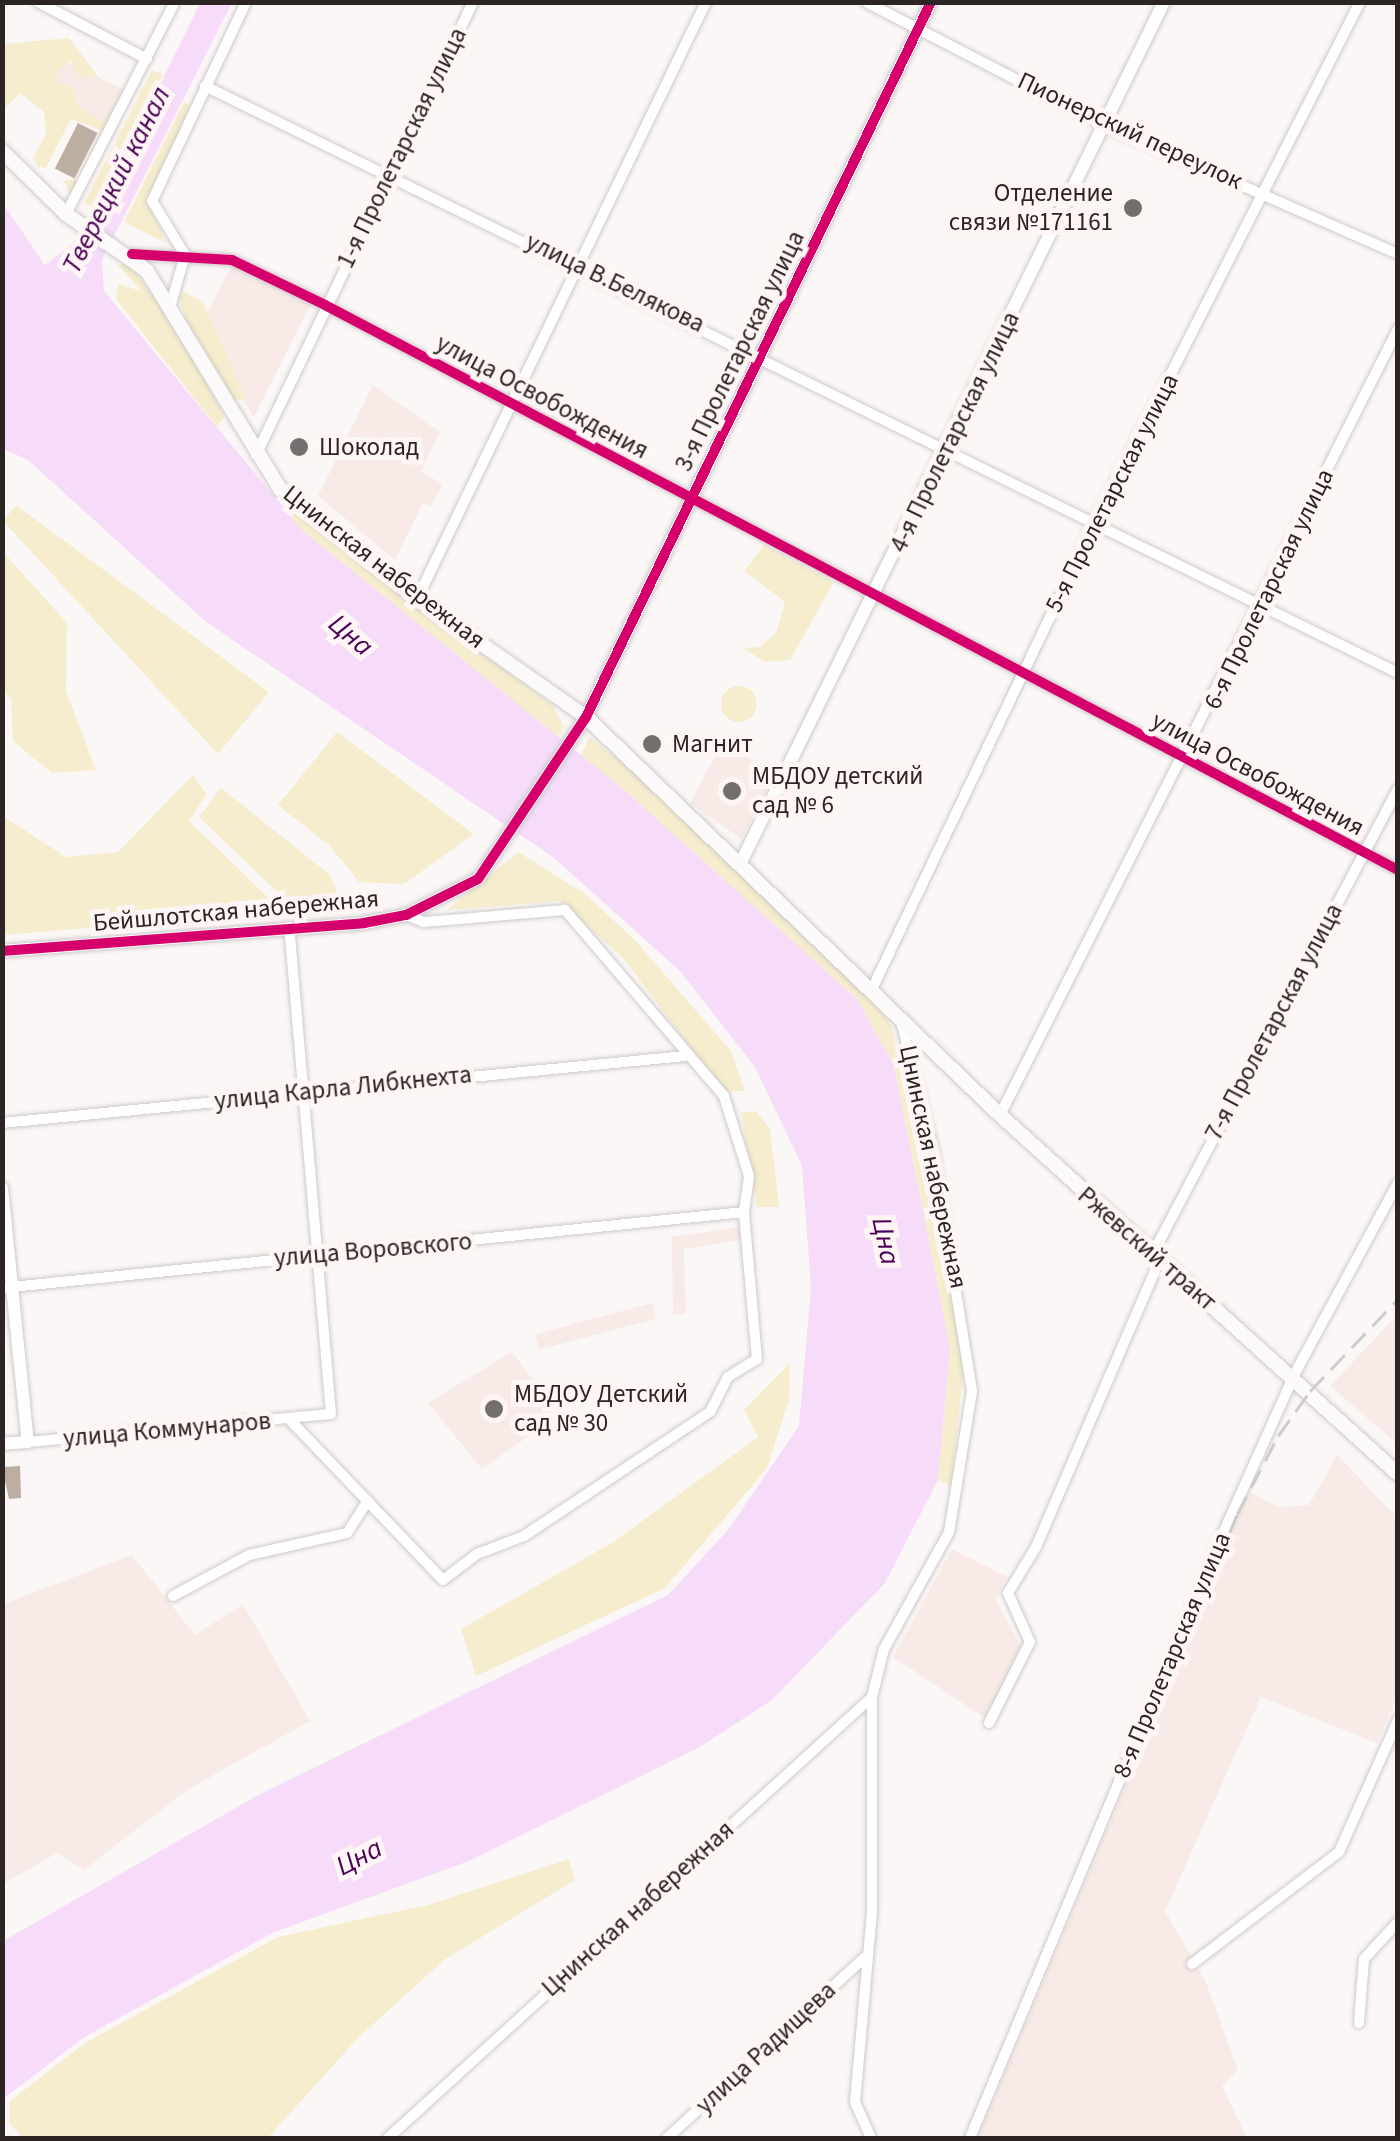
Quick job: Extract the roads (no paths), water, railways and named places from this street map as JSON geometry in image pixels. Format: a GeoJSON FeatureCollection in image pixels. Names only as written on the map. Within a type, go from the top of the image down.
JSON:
{"type":"FeatureCollection","features":[{"type":"Feature","properties":{"kind":"main road","name":"Цнинская набережная"},"geometry":{"type":"LineString","coordinates":[[2,151],[66,214],[132,254],[171,304],[255,456],[280,489],[417,599],[586,717],[742,860],[901,1020]]}},
{"type":"Feature","properties":{"kind":"main road","name":"Ржевский тракт"},"geometry":{"type":"LineString","coordinates":[[901,1020],[1156,1259],[1294,1375],[1398,1474]]}},
{"type":"Feature","properties":{"kind":"street"},"geometry":{"type":"LineString","coordinates":[[38,2],[147,58]]}},
{"type":"Feature","properties":{"kind":"street"},"geometry":{"type":"LineString","coordinates":[[66,214],[175,2]]}},
{"type":"Feature","properties":{"kind":"street"},"geometry":{"type":"LineString","coordinates":[[171,304],[185,255],[152,200],[246,2]]}},
{"type":"Feature","properties":{"kind":"street","name":"1-я Пролетарская улица"},"geometry":{"type":"LineString","coordinates":[[255,456],[473,2]]}},
{"type":"Feature","properties":{"kind":"street"},"geometry":{"type":"LineString","coordinates":[[417,599],[508,400],[706,2]]}},
{"type":"Feature","properties":{"kind":"street","name":"Пионерский переулок"},"geometry":{"type":"LineString","coordinates":[[866,2],[1104,124],[1266,192],[1398,254]]}},
{"type":"Feature","properties":{"kind":"street","name":"3-я Пролетарская улица"},"geometry":{"type":"LineString","coordinates":[[574,740],[932,2]]}},
{"type":"Feature","properties":{"kind":"street","name":"4-я Пролетарская улица"},"geometry":{"type":"LineString","coordinates":[[742,860],[946,453],[1164,2]]}},
{"type":"Feature","properties":{"kind":"street","name":"5-я Пролетарская улица"},"geometry":{"type":"LineString","coordinates":[[872,987],[1093,527],[1360,2]]}},
{"type":"Feature","properties":{"kind":"street","name":"улица В.Белякова"},"geometry":{"type":"LineString","coordinates":[[205,86],[759,354],[1093,527],[1262,602],[1398,674]]}},
{"type":"Feature","properties":{"kind":"street","name":"улица Освобождения"},"geometry":{"type":"LineString","coordinates":[[132,254],[232,260],[325,305],[1021,678],[1186,756],[1398,870]]}},
{"type":"Feature","properties":{"kind":"street","name":"6-я Пролетарская улица"},"geometry":{"type":"LineString","coordinates":[[1000,1115],[1186,756],[1398,329]]}},
{"type":"Feature","properties":{"kind":"street","name":"Бейшлотская набережная"},"geometry":{"type":"LineString","coordinates":[[2,951],[406,916],[478,879],[507,843],[574,740]]}},
{"type":"Feature","properties":{"kind":"street","name":"7-я Пролетарская улица"},"geometry":{"type":"LineString","coordinates":[[989,1723],[1030,1642],[1008,1593],[1036,1546],[1156,1259],[1398,789]]}},
{"type":"Feature","properties":{"kind":"street","name":"Бейшлотская набережная"},"geometry":{"type":"LineString","coordinates":[[368,1501],[443,1580],[477,1554],[524,1536],[710,1412],[728,1377],[757,1359],[744,1212],[749,1176],[740,1132],[724,1096],[684,1056],[565,910],[424,922],[406,916]]}},
{"type":"Feature","properties":{"kind":"street"},"geometry":{"type":"LineString","coordinates":[[288,928],[321,1254]]}},
{"type":"Feature","properties":{"kind":"street","name":"Цнинская набережная"},"geometry":{"type":"LineString","coordinates":[[388,2138],[872,1697],[884,1649],[949,1532],[972,1391],[934,1148],[901,1020]]}},
{"type":"Feature","properties":{"kind":"street","name":"улица Карла Либкнехта"},"geometry":{"type":"LineString","coordinates":[[2,1124],[304,1090],[684,1056]]}},
{"type":"Feature","properties":{"kind":"street","name":"8-я Пролетарская улица"},"geometry":{"type":"LineString","coordinates":[[970,2138],[1294,1375],[1398,1183]]}},
{"type":"Feature","properties":{"kind":"street"},"geometry":{"type":"LineString","coordinates":[[2,1188],[8,1288],[28,1442]]}},
{"type":"Feature","properties":{"kind":"street","name":"улица Воровского"},"geometry":{"type":"LineString","coordinates":[[8,1288],[744,1212]]}},
{"type":"Feature","properties":{"kind":"street","name":"улица Коммунаров"},"geometry":{"type":"LineString","coordinates":[[2,1444],[331,1414],[321,1254]]}},
{"type":"Feature","properties":{"kind":"street"},"geometry":{"type":"LineString","coordinates":[[174,1596],[252,1554],[347,1534],[368,1501],[290,1420]]}},
{"type":"Feature","properties":{"kind":"street"},"geometry":{"type":"LineString","coordinates":[[871,2138],[855,2102],[872,1697]]}},
{"type":"Feature","properties":{"kind":"street"},"geometry":{"type":"LineString","coordinates":[[1192,1964],[1339,1852],[1398,1720]]}},
{"type":"Feature","properties":{"kind":"street"},"geometry":{"type":"LineString","coordinates":[[1358,2023],[1364,1958],[1398,1922]]}},
{"type":"Feature","properties":{"kind":"street","name":"улица Радищева"},"geometry":{"type":"LineString","coordinates":[[667,2138],[864,1957]]}},
{"type":"Feature","properties":{"kind":"water"},"geometry":{"type":"Polygon","coordinates":[[[200,3],[232,3],[102,260],[104,291],[302,530],[623,789],[857,999],[894,1066],[950,1348],[938,1480],[885,1583],[772,1700],[700,1747],[469,1861],[272,1933],[83,2038],[3,2099],[3,1941],[258,1795],[668,1595],[728,1530],[799,1426],[811,1288],[802,1166],[755,1067],[680,971],[554,858],[205,621],[28,460],[3,449],[2,202],[45,265],[72,244],[101,205],[200,3]]]}},
{"type":"Feature","properties":{"kind":"railway"},"geometry":{"type":"LineString","coordinates":[[1160,1700],[1237,1514],[1278,1436],[1310,1391],[1398,1299]]}},
{"type":"Feature","properties":{"kind":"place","name":"Отделение связи №171161"},"geometry":{"type":"Point","coordinates":[1133,208]}},
{"type":"Feature","properties":{"kind":"place","name":"Шоколад"},"geometry":{"type":"Point","coordinates":[299,447]}},
{"type":"Feature","properties":{"kind":"place","name":"Магнит"},"geometry":{"type":"Point","coordinates":[652,744]}},
{"type":"Feature","properties":{"kind":"place","name":"МБДОУ детский сад № 6"},"geometry":{"type":"Point","coordinates":[732,791]}},
{"type":"Feature","properties":{"kind":"place","name":"МБДОУ Детский сад № 30"},"geometry":{"type":"Point","coordinates":[494,1409]}},
{"type":"Feature","properties":{"kind":"water label","name":"Тверецкий канал"},"geometry":{"type":"Point","coordinates":[116,180]}},
{"type":"Feature","properties":{"kind":"water label","name":"Цна"},"geometry":{"type":"Point","coordinates":[351,635]}},
{"type":"Feature","properties":{"kind":"water label","name":"Цна"},"geometry":{"type":"Point","coordinates":[886,1241]}},
{"type":"Feature","properties":{"kind":"water label","name":"Цна"},"geometry":{"type":"Point","coordinates":[359,1857]}}]}
